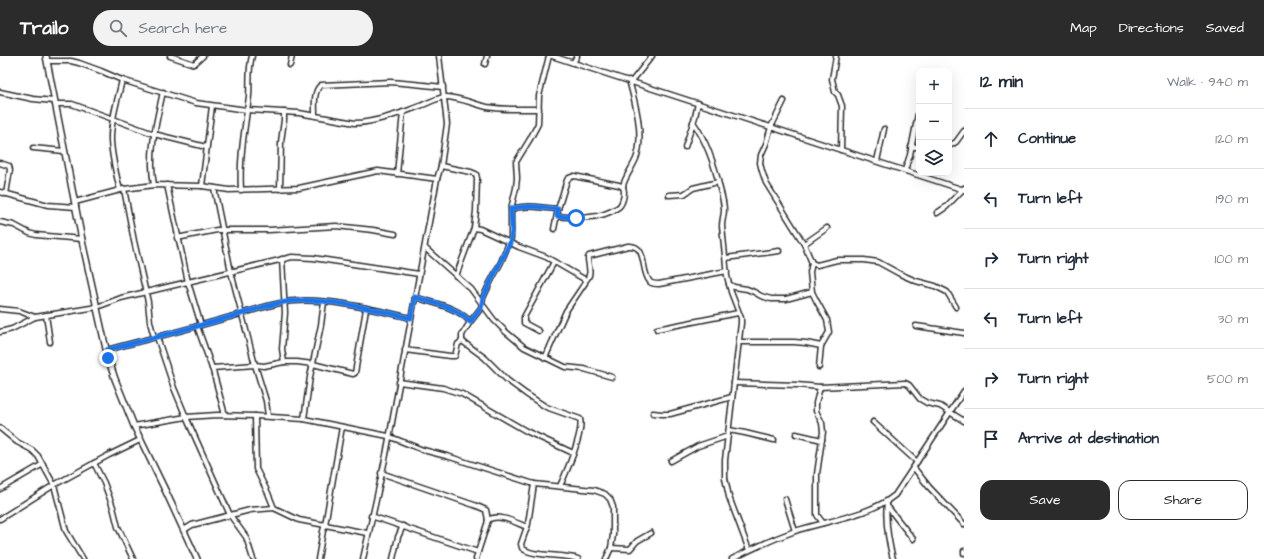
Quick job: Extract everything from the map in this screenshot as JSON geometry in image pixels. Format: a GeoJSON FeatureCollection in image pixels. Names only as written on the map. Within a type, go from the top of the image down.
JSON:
{"type":"FeatureCollection","features":[{"type":"Feature","properties":{"kind":"street"},"geometry":{"type":"LineString","coordinates":[[170,56],[194,64],[203,56]]}},
{"type":"Feature","properties":{"kind":"street"},"geometry":{"type":"LineString","coordinates":[[242,190],[241,161],[252,56]]}},
{"type":"Feature","properties":{"kind":"street"},"geometry":{"type":"LineString","coordinates":[[290,65],[292,56]]}},
{"type":"Feature","properties":{"kind":"street"},"geometry":{"type":"LineString","coordinates":[[363,559],[399,382],[437,179],[441,166],[447,124],[439,56]]}},
{"type":"Feature","properties":{"kind":"street"},"geometry":{"type":"LineString","coordinates":[[485,64],[487,56]]}},
{"type":"Feature","properties":{"kind":"street"},"geometry":{"type":"LineString","coordinates":[[405,350],[456,355],[458,344],[462,341],[462,335],[481,308],[483,298],[510,243],[512,232],[511,209],[517,178],[516,162],[538,124],[539,96],[548,56]]}},
{"type":"Feature","properties":{"kind":"street"},"geometry":{"type":"LineString","coordinates":[[552,56],[963,189],[946,207],[938,213]]}},
{"type":"Feature","properties":{"kind":"street"},"geometry":{"type":"LineString","coordinates":[[573,63],[577,56]]}},
{"type":"Feature","properties":{"kind":"street"},"geometry":{"type":"LineString","coordinates":[[630,81],[652,56]]}},
{"type":"Feature","properties":{"kind":"street"},"geometry":{"type":"LineString","coordinates":[[836,56],[832,79],[835,92],[838,95],[842,106],[841,150]]}},
{"type":"Feature","properties":{"kind":"street"},"geometry":{"type":"LineString","coordinates":[[197,559],[140,440],[115,379],[82,238],[46,59],[75,62],[122,80],[196,103],[247,110],[315,115],[355,123],[362,123],[403,112],[444,97],[504,109],[539,110]]}},
{"type":"Feature","properties":{"kind":"street"},"geometry":{"type":"LineString","coordinates":[[122,80],[111,140],[112,155],[122,190],[148,303],[150,322],[186,417],[230,515],[243,532],[253,559]]}},
{"type":"Feature","properties":{"kind":"street"},"geometry":{"type":"LineString","coordinates":[[557,216],[588,218],[610,212],[618,208],[620,205],[624,194],[623,187],[637,156],[640,142],[638,118],[630,81]]}},
{"type":"Feature","properties":{"kind":"street"},"geometry":{"type":"LineString","coordinates":[[315,115],[316,91],[321,85],[391,82],[443,88]]}},
{"type":"Feature","properties":{"kind":"street"},"geometry":{"type":"LineString","coordinates":[[0,92],[33,99],[72,104],[154,134],[206,147]]}},
{"type":"Feature","properties":{"kind":"street"},"geometry":{"type":"LineString","coordinates":[[154,185],[152,169],[154,134],[162,92]]}},
{"type":"Feature","properties":{"kind":"street"},"geometry":{"type":"LineString","coordinates":[[784,101],[771,127],[761,155],[760,163],[766,183],[804,244],[812,263],[810,272],[812,292],[827,320],[829,332],[821,346],[819,367]]}},
{"type":"Feature","properties":{"kind":"street"},"geometry":{"type":"LineString","coordinates":[[685,147],[698,103]]}},
{"type":"Feature","properties":{"kind":"street"},"geometry":{"type":"LineString","coordinates":[[202,186],[212,106]]}},
{"type":"Feature","properties":{"kind":"street"},"geometry":{"type":"LineString","coordinates":[[280,189],[281,142],[284,112]]}},
{"type":"Feature","properties":{"kind":"street"},"geometry":{"type":"LineString","coordinates":[[397,174],[403,112]]}},
{"type":"Feature","properties":{"kind":"street"},"geometry":{"type":"LineString","coordinates":[[693,122],[703,138],[709,152],[723,199],[724,211],[722,226],[727,271],[729,284],[741,318],[740,342],[732,397],[725,478],[729,497],[749,550]]}},
{"type":"Feature","properties":{"kind":"street"},"geometry":{"type":"LineString","coordinates":[[905,170],[916,123]]}},
{"type":"Feature","properties":{"kind":"street"},"geometry":{"type":"LineString","coordinates":[[877,161],[884,129]]}},
{"type":"Feature","properties":{"kind":"street"},"geometry":{"type":"LineString","coordinates":[[952,144],[956,142],[964,131]]}},
{"type":"Feature","properties":{"kind":"street"},"geometry":{"type":"LineString","coordinates":[[911,147],[916,147]]}},
{"type":"Feature","properties":{"kind":"street"},"geometry":{"type":"LineString","coordinates":[[33,148],[64,151]]}},
{"type":"Feature","properties":{"kind":"street"},"geometry":{"type":"LineString","coordinates":[[0,163],[9,166],[10,170],[6,194]]}},
{"type":"Feature","properties":{"kind":"street"},"geometry":{"type":"LineString","coordinates":[[441,166],[471,172],[476,174],[477,178],[474,228],[456,276]]}},
{"type":"Feature","properties":{"kind":"street"},"geometry":{"type":"LineString","coordinates":[[0,192],[48,205],[76,205],[122,190],[154,185],[202,186],[242,190],[299,188],[378,171],[437,179]]}},
{"type":"Feature","properties":{"kind":"street"},"geometry":{"type":"LineString","coordinates":[[554,229],[558,209],[567,180],[569,178],[574,176],[623,187]]}},
{"type":"Feature","properties":{"kind":"street"},"geometry":{"type":"LineString","coordinates":[[669,195],[684,194],[693,188],[718,182]]}},
{"type":"Feature","properties":{"kind":"street"},"geometry":{"type":"LineString","coordinates":[[167,185],[177,238],[199,326],[226,415]]}},
{"type":"Feature","properties":{"kind":"street"},"geometry":{"type":"LineString","coordinates":[[214,188],[231,272],[266,401],[268,416]]}},
{"type":"Feature","properties":{"kind":"street"},"geometry":{"type":"LineString","coordinates":[[511,209],[517,207],[538,206],[558,209]]}},
{"type":"Feature","properties":{"kind":"street"},"geometry":{"type":"LineString","coordinates":[[0,222],[14,225],[36,235],[82,238]]}},
{"type":"Feature","properties":{"kind":"street"},"geometry":{"type":"LineString","coordinates":[[177,238],[222,230],[285,229],[336,226],[395,234]]}},
{"type":"Feature","properties":{"kind":"street"},"geometry":{"type":"LineString","coordinates":[[474,228],[480,229],[546,257],[585,281]]}},
{"type":"Feature","properties":{"kind":"street"},"geometry":{"type":"LineString","coordinates":[[804,244],[826,228]]}},
{"type":"Feature","properties":{"kind":"street"},"geometry":{"type":"LineString","coordinates":[[545,358],[566,311],[590,275],[588,261],[589,256],[634,246],[637,247],[640,251],[647,277],[653,284],[681,281],[727,271]]}},
{"type":"Feature","properties":{"kind":"street"},"geometry":{"type":"LineString","coordinates":[[425,248],[456,276],[470,290],[494,320],[524,347],[565,367],[584,369],[612,378]]}},
{"type":"Feature","properties":{"kind":"street"},"geometry":{"type":"LineString","coordinates":[[726,258],[779,251]]}},
{"type":"Feature","properties":{"kind":"street"},"geometry":{"type":"LineString","coordinates":[[0,332],[12,329],[35,317],[97,307],[121,298],[292,256],[308,257],[419,274]]}},
{"type":"Feature","properties":{"kind":"street"},"geometry":{"type":"LineString","coordinates":[[282,259],[285,318],[282,350],[284,362]]}},
{"type":"Feature","properties":{"kind":"street"},"geometry":{"type":"LineString","coordinates":[[812,263],[817,265],[838,260],[878,262],[916,281],[934,286],[947,292],[956,307]]}},
{"type":"Feature","properties":{"kind":"street"},"geometry":{"type":"LineString","coordinates":[[539,331],[524,323],[524,317],[554,262]]}},
{"type":"Feature","properties":{"kind":"street"},"geometry":{"type":"LineString","coordinates":[[729,284],[771,299],[786,299],[812,292]]}},
{"type":"Feature","properties":{"kind":"street"},"geometry":{"type":"LineString","coordinates":[[415,297],[455,310],[466,316],[470,322]]}},
{"type":"Feature","properties":{"kind":"street"},"geometry":{"type":"LineString","coordinates":[[107,350],[284,302],[324,302],[411,318]]}},
{"type":"Feature","properties":{"kind":"street"},"geometry":{"type":"LineString","coordinates":[[304,419],[309,382],[323,314],[324,302]]}},
{"type":"Feature","properties":{"kind":"street"},"geometry":{"type":"LineString","coordinates":[[212,368],[255,365],[264,366],[284,362],[313,364],[353,374],[355,373],[366,309]]}},
{"type":"Feature","properties":{"kind":"street"},"geometry":{"type":"LineString","coordinates":[[0,310],[19,311],[35,317]]}},
{"type":"Feature","properties":{"kind":"street"},"geometry":{"type":"LineString","coordinates":[[657,329],[738,313]]}},
{"type":"Feature","properties":{"kind":"street"},"geometry":{"type":"LineString","coordinates":[[46,315],[50,342]]}},
{"type":"Feature","properties":{"kind":"street"},"geometry":{"type":"LineString","coordinates":[[916,326],[964,333]]}},
{"type":"Feature","properties":{"kind":"street"},"geometry":{"type":"LineString","coordinates":[[462,341],[485,358],[507,380],[526,394],[546,407],[580,419],[581,423],[576,446],[560,486]]}},
{"type":"Feature","properties":{"kind":"street"},"geometry":{"type":"LineString","coordinates":[[740,342],[779,341],[806,343],[821,346]]}},
{"type":"Feature","properties":{"kind":"street"},"geometry":{"type":"LineString","coordinates":[[399,382],[443,388],[462,394],[526,431],[573,454]]}},
{"type":"Feature","properties":{"kind":"street"},"geometry":{"type":"LineString","coordinates":[[734,383],[820,387],[907,384],[920,399],[927,403],[940,406],[964,421]]}},
{"type":"Feature","properties":{"kind":"street"},"geometry":{"type":"LineString","coordinates":[[820,387],[816,410],[823,427],[817,474],[817,515],[823,523]]}},
{"type":"Feature","properties":{"kind":"street"},"geometry":{"type":"LineString","coordinates":[[732,559],[762,544],[795,531],[887,504],[914,468],[964,391]]}},
{"type":"Feature","properties":{"kind":"street"},"geometry":{"type":"LineString","coordinates":[[653,413],[670,414],[732,397]]}},
{"type":"Feature","properties":{"kind":"street"},"geometry":{"type":"LineString","coordinates":[[134,426],[186,417],[226,415],[304,419],[388,436],[423,450],[450,457],[534,484],[594,490],[605,494],[610,499],[613,508],[613,535],[611,548],[606,559]]}},
{"type":"Feature","properties":{"kind":"street"},"geometry":{"type":"LineString","coordinates":[[255,416],[256,469],[274,508]]}},
{"type":"Feature","properties":{"kind":"street"},"geometry":{"type":"LineString","coordinates":[[873,422],[917,462]]}},
{"type":"Feature","properties":{"kind":"street"},"geometry":{"type":"LineString","coordinates":[[318,559],[342,427]]}},
{"type":"Feature","properties":{"kind":"street"},"geometry":{"type":"LineString","coordinates":[[0,428],[17,442],[32,450],[38,456],[54,485],[64,527],[83,559]]}},
{"type":"Feature","properties":{"kind":"street"},"geometry":{"type":"LineString","coordinates":[[729,430],[774,440]]}},
{"type":"Feature","properties":{"kind":"street"},"geometry":{"type":"LineString","coordinates":[[796,434],[822,440]]}},
{"type":"Feature","properties":{"kind":"street"},"geometry":{"type":"LineString","coordinates":[[671,461],[698,446],[728,436]]}},
{"type":"Feature","properties":{"kind":"street"},"geometry":{"type":"LineString","coordinates":[[0,519],[54,485],[140,440]]}},
{"type":"Feature","properties":{"kind":"street"},"geometry":{"type":"LineString","coordinates":[[94,463],[104,483],[113,507],[118,527],[133,559]]}},
{"type":"Feature","properties":{"kind":"street"},"geometry":{"type":"LineString","coordinates":[[0,489],[43,464]]}},
{"type":"Feature","properties":{"kind":"street"},"geometry":{"type":"LineString","coordinates":[[914,468],[929,487],[964,524]]}},
{"type":"Feature","properties":{"kind":"street"},"geometry":{"type":"LineString","coordinates":[[381,473],[483,508],[487,513],[488,520],[476,559]]}},
{"type":"Feature","properties":{"kind":"street"},"geometry":{"type":"LineString","coordinates":[[534,484],[527,527],[521,544],[523,549],[578,559]]}},
{"type":"Feature","properties":{"kind":"street"},"geometry":{"type":"LineString","coordinates":[[785,498],[795,531]]}},
{"type":"Feature","properties":{"kind":"street"},"geometry":{"type":"LineString","coordinates":[[887,504],[913,539]]}},
{"type":"Feature","properties":{"kind":"street"},"geometry":{"type":"LineString","coordinates":[[887,504],[888,531],[893,559]]}},
{"type":"Feature","properties":{"kind":"street"},"geometry":{"type":"LineString","coordinates":[[184,530],[192,525],[250,510],[274,508],[293,518],[368,533]]}},
{"type":"Feature","properties":{"kind":"street"},"geometry":{"type":"LineString","coordinates":[[371,516],[478,552]]}},
{"type":"Feature","properties":{"kind":"street"},"geometry":{"type":"LineString","coordinates":[[488,520],[497,517],[527,527]]}},
{"type":"Feature","properties":{"kind":"street"},"geometry":{"type":"LineString","coordinates":[[393,559],[402,526]]}},
{"type":"Feature","properties":{"kind":"street"},"geometry":{"type":"LineString","coordinates":[[611,548],[630,549],[637,541],[651,533]]}},
{"type":"Feature","properties":{"kind":"route"},"geometry":{"type":"LineString","coordinates":[[108,358],[107,350],[284,302],[324,302],[411,318],[415,297],[455,310],[466,316],[470,322],[481,308],[483,298],[510,243],[512,232],[511,209],[517,207],[538,206],[558,209],[557,216],[576,218]]}}]}
